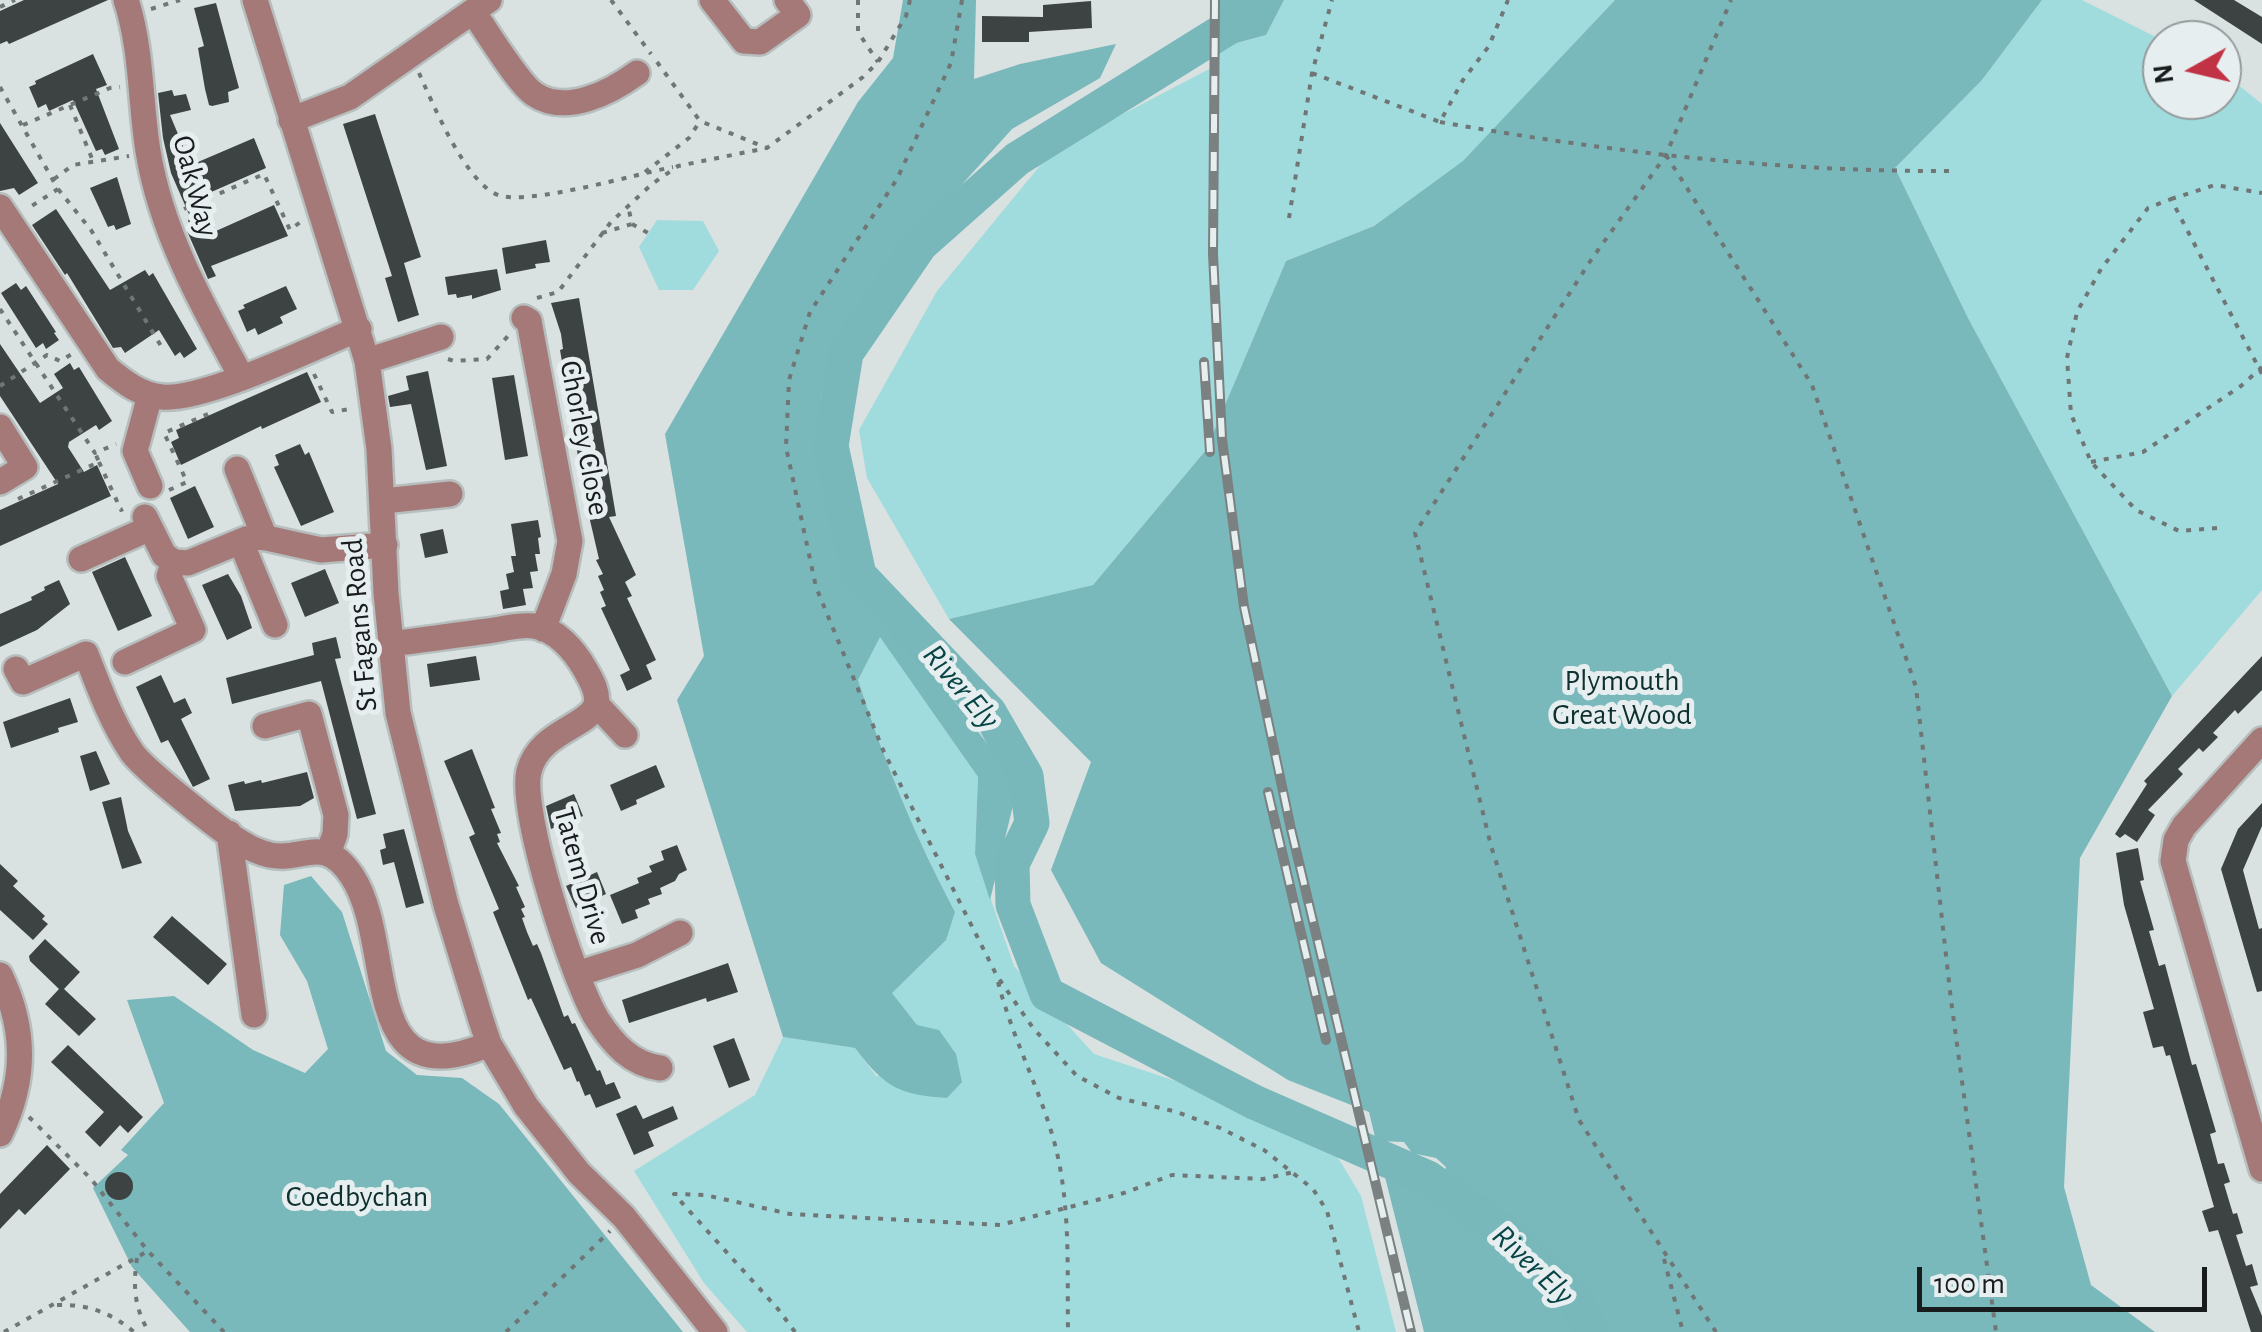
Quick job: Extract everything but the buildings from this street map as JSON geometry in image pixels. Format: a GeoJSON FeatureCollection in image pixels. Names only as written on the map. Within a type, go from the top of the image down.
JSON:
{"type":"FeatureCollection","features":[{"type":"Feature","properties":{"kind":"street","name":"St Fagans Road"},"geometry":{"type":"LineString","coordinates":[[255,0],[367,360],[383,501],[390,644],[398,713],[466,978],[489,1044],[526,1106],[716,1332]]}},
{"type":"Feature","properties":{"kind":"street"},"geometry":{"type":"LineString","coordinates":[[712,0],[744,41],[760,42],[798,15],[787,0]]}},
{"type":"Feature","properties":{"kind":"street"},"geometry":{"type":"LineString","coordinates":[[291,120],[350,97],[481,6],[531,93],[547,101],[578,101],[598,96],[616,89],[636,73]]}},
{"type":"Feature","properties":{"kind":"street","name":"Oak Way"},"geometry":{"type":"LineString","coordinates":[[128,8],[142,85],[148,153],[166,216],[195,292],[241,376]]}},
{"type":"Feature","properties":{"kind":"street"},"geometry":{"type":"LineString","coordinates":[[4,214],[108,369],[128,385],[150,395],[192,396],[359,329]]}},
{"type":"Feature","properties":{"kind":"street","name":"Chorley Close"},"geometry":{"type":"LineString","coordinates":[[526,320],[570,541],[564,574],[543,628]]}},
{"type":"Feature","properties":{"kind":"street"},"geometry":{"type":"LineString","coordinates":[[367,360],[442,347]]}},
{"type":"Feature","properties":{"kind":"street"},"geometry":{"type":"LineString","coordinates":[[150,395],[135,451],[147,506],[164,555],[174,562],[188,563],[253,540],[321,550],[384,545]]}},
{"type":"Feature","properties":{"kind":"street"},"geometry":{"type":"LineString","coordinates":[[0,428],[25,467],[6,492]]}},
{"type":"Feature","properties":{"kind":"street"},"geometry":{"type":"LineString","coordinates":[[237,468],[275,624]]}},
{"type":"Feature","properties":{"kind":"street"},"geometry":{"type":"LineString","coordinates":[[383,501],[450,494]]}},
{"type":"Feature","properties":{"kind":"street"},"geometry":{"type":"LineString","coordinates":[[81,559],[147,506]]}},
{"type":"Feature","properties":{"kind":"street"},"geometry":{"type":"LineString","coordinates":[[125,662],[192,630],[169,576],[174,562]]}},
{"type":"Feature","properties":{"kind":"street"},"geometry":{"type":"LineString","coordinates":[[390,644],[518,626],[543,628],[580,660],[596,692],[596,705],[625,735]]}},
{"type":"Feature","properties":{"kind":"street"},"geometry":{"type":"LineString","coordinates":[[16,669],[23,682],[81,646],[133,755],[242,843],[273,856],[309,850],[328,854],[351,876],[358,889],[394,1026],[410,1048],[421,1055],[444,1058],[489,1044]]}},
{"type":"Feature","properties":{"kind":"street","name":"Tatem Drive"},"geometry":{"type":"LineString","coordinates":[[596,705],[590,714],[545,743],[535,755],[527,786],[546,876],[586,997],[611,1038],[641,1066],[660,1068]]}},
{"type":"Feature","properties":{"kind":"street"},"geometry":{"type":"LineString","coordinates":[[265,726],[310,714],[336,815],[328,854]]}},
{"type":"Feature","properties":{"kind":"street"},"geometry":{"type":"LineString","coordinates":[[2262,740],[2184,826],[2176,840],[2173,861],[2262,1169]]}},
{"type":"Feature","properties":{"kind":"street"},"geometry":{"type":"LineString","coordinates":[[229,833],[254,1014]]}},
{"type":"Feature","properties":{"kind":"street"},"geometry":{"type":"LineString","coordinates":[[577,974],[637,955],[680,933]]}},
{"type":"Feature","properties":{"kind":"street"},"geometry":{"type":"LineString","coordinates":[[0,975],[14,1004],[21,1048],[5,1122]]}},
{"type":"Feature","properties":{"kind":"path"},"geometry":{"type":"LineString","coordinates":[[0,7],[15,0]]}},
{"type":"Feature","properties":{"kind":"path"},"geometry":{"type":"LineString","coordinates":[[128,8],[180,0]]}},
{"type":"Feature","properties":{"kind":"path"},"geometry":{"type":"LineString","coordinates":[[611,0],[700,122],[767,148]]}},
{"type":"Feature","properties":{"kind":"path"},"geometry":{"type":"LineString","coordinates":[[858,0],[858,32],[878,62]]}},
{"type":"Feature","properties":{"kind":"path"},"geometry":{"type":"LineString","coordinates":[[412,57],[448,139],[482,182],[498,194],[527,197],[767,148],[863,78],[878,62],[906,16],[910,0]]}},
{"type":"Feature","properties":{"kind":"path"},"geometry":{"type":"LineString","coordinates":[[962,0],[951,63],[897,178],[810,312],[790,380],[786,447],[816,587],[884,752],[996,976],[1033,1028],[1076,1076],[1120,1098],[1220,1128],[1264,1150],[1313,1189],[1327,1211],[1358,1332]]}},
{"type":"Feature","properties":{"kind":"path"},"geometry":{"type":"LineString","coordinates":[[1289,218],[1312,73],[1335,0]]}},
{"type":"Feature","properties":{"kind":"path"},"geometry":{"type":"LineString","coordinates":[[1440,122],[1463,80],[1489,46],[1508,0]]}},
{"type":"Feature","properties":{"kind":"path"},"geometry":{"type":"LineString","coordinates":[[1716,1332],[1579,1120],[1492,846],[1415,532],[1591,260],[1666,155],[1731,0]]}},
{"type":"Feature","properties":{"kind":"path"},"geometry":{"type":"LineString","coordinates":[[1312,73],[1440,122],[1534,138],[1758,166],[1856,172],[1953,171]]}},
{"type":"Feature","properties":{"kind":"path"},"geometry":{"type":"LineString","coordinates":[[22,125],[110,88],[142,85]]}},
{"type":"Feature","properties":{"kind":"path"},"geometry":{"type":"LineString","coordinates":[[0,87],[52,180],[91,230],[161,346]]}},
{"type":"Feature","properties":{"kind":"path"},"geometry":{"type":"LineString","coordinates":[[70,105],[94,162]]}},
{"type":"Feature","properties":{"kind":"path"},"geometry":{"type":"LineString","coordinates":[[644,172],[689,138],[700,122]]}},
{"type":"Feature","properties":{"kind":"path"},"geometry":{"type":"LineString","coordinates":[[52,180],[73,165],[148,153]]}},
{"type":"Feature","properties":{"kind":"path"},"geometry":{"type":"LineString","coordinates":[[1666,155],[1812,385],[1916,687],[1951,1000],[1996,1332]]}},
{"type":"Feature","properties":{"kind":"path"},"geometry":{"type":"LineString","coordinates":[[526,320],[538,296],[558,292],[602,233],[628,206],[678,166]]}},
{"type":"Feature","properties":{"kind":"path"},"geometry":{"type":"LineString","coordinates":[[166,216],[264,174],[290,230],[297,228],[296,222],[322,214]]}},
{"type":"Feature","properties":{"kind":"path"},"geometry":{"type":"LineString","coordinates":[[2217,528],[2179,531],[2136,510],[2091,462],[2071,414],[2067,358],[2077,312],[2101,269],[2148,208],[2216,185],[2262,193]]}},
{"type":"Feature","properties":{"kind":"path"},"geometry":{"type":"LineString","coordinates":[[4,214],[58,189]]}},
{"type":"Feature","properties":{"kind":"path"},"geometry":{"type":"LineString","coordinates":[[2091,462],[2143,452],[2261,370],[2171,199]]}},
{"type":"Feature","properties":{"kind":"path"},"geometry":{"type":"LineString","coordinates":[[628,206],[632,224]]}},
{"type":"Feature","properties":{"kind":"path"},"geometry":{"type":"LineString","coordinates":[[602,233],[632,224],[648,233]]}},
{"type":"Feature","properties":{"kind":"path"},"geometry":{"type":"LineString","coordinates":[[0,309],[95,453],[121,510],[147,506],[187,482],[164,433],[213,411]]}},
{"type":"Feature","properties":{"kind":"path"},"geometry":{"type":"LineString","coordinates":[[442,347],[454,361],[486,358],[502,342]]}},
{"type":"Feature","properties":{"kind":"path"},"geometry":{"type":"LineString","coordinates":[[0,386],[47,355],[60,361],[89,343]]}},
{"type":"Feature","properties":{"kind":"path"},"geometry":{"type":"LineString","coordinates":[[311,368],[332,412],[374,404]]}},
{"type":"Feature","properties":{"kind":"path"},"geometry":{"type":"LineString","coordinates":[[95,453],[126,437],[138,442]]}},
{"type":"Feature","properties":{"kind":"path"},"geometry":{"type":"LineString","coordinates":[[6,492],[99,462]]}},
{"type":"Feature","properties":{"kind":"path"},"geometry":{"type":"LineString","coordinates":[[996,976],[1007,1017],[1054,1142],[1066,1207],[1068,1332]]}},
{"type":"Feature","properties":{"kind":"path"},"geometry":{"type":"LineString","coordinates":[[5,1122],[34,1118],[91,1179],[148,1251],[224,1332]]}},
{"type":"Feature","properties":{"kind":"path"},"geometry":{"type":"LineString","coordinates":[[795,1332],[674,1194],[705,1194],[790,1214],[1000,1225],[1124,1193],[1172,1175],[1263,1179],[1294,1172]]}},
{"type":"Feature","properties":{"kind":"path"},"geometry":{"type":"LineString","coordinates":[[506,1332],[618,1213]]}},
{"type":"Feature","properties":{"kind":"path"},"geometry":{"type":"LineString","coordinates":[[4,1332],[148,1251]]}},
{"type":"Feature","properties":{"kind":"path"},"geometry":{"type":"LineString","coordinates":[[1662,1253],[1683,1332]]}},
{"type":"Feature","properties":{"kind":"path"},"geometry":{"type":"LineString","coordinates":[[136,1258],[133,1286],[140,1318],[149,1332]]}},
{"type":"Feature","properties":{"kind":"path"},"geometry":{"type":"LineString","coordinates":[[52,1305],[86,1304],[134,1332]]}},
{"type":"Feature","properties":{"kind":"shaded area"},"geometry":{"type":"Polygon","coordinates":[[[1219,0],[1284,0],[1266,35],[1218,48],[1219,0]]]}},
{"type":"Feature","properties":{"kind":"shaded area"},"geometry":{"type":"Polygon","coordinates":[[[1284,0],[1615,0],[1464,161],[1374,226],[1286,261],[1206,450],[1093,585],[949,619],[867,478],[859,430],[937,291],[1052,151],[1217,65],[1218,48],[1266,35],[1284,0]]]}},
{"type":"Feature","properties":{"kind":"shaded area"},"geometry":{"type":"Polygon","coordinates":[[[2042,0],[2082,0],[2142,30],[2142,120],[2242,120],[2242,88],[2262,104],[2262,590],[2172,696],[1968,318],[1895,168],[1982,80],[2042,0]]]}},
{"type":"Feature","properties":{"kind":"shaded area"},"geometry":{"type":"Polygon","coordinates":[[[657,220],[703,221],[719,251],[693,290],[659,290],[639,247],[657,220]]]}},
{"type":"Feature","properties":{"kind":"shaded area"},"geometry":{"type":"Polygon","coordinates":[[[880,636],[978,777],[975,854],[1014,966],[1094,1054],[1231,1096],[1334,1151],[1361,1196],[1396,1332],[747,1332],[704,1283],[634,1171],[755,1095],[783,1037],[855,1048],[877,1077],[917,1026],[891,992],[955,912],[901,798],[858,680],[880,636]]]}},
{"type":"Feature","properties":{"kind":"green space"},"geometry":{"type":"Polygon","coordinates":[[[903,0],[976,0],[974,79],[1020,64],[1116,44],[1100,78],[1012,129],[957,190],[901,260],[865,329],[822,392],[816,448],[841,508],[845,553],[993,751],[1016,793],[990,900],[975,854],[978,777],[880,637],[858,680],[901,798],[955,912],[946,940],[892,993],[917,1025],[939,1030],[956,1054],[962,1082],[947,1098],[894,1086],[855,1048],[783,1037],[677,700],[704,656],[665,434],[858,102],[893,58],[903,0]]]}},
{"type":"Feature","properties":{"kind":"green space","name":"Plymouth Great Wood"},"geometry":{"type":"Polygon","coordinates":[[[1615,0],[2042,0],[1982,80],[1895,168],[1968,318],[2172,696],[2080,858],[2064,1187],[2091,1285],[2155,1332],[1424,1332],[1384,1173],[1430,1174],[1444,1179],[1446,1167],[1436,1158],[1412,1153],[1404,1142],[1376,1141],[1369,1112],[1288,1080],[1101,963],[1051,870],[1091,762],[949,619],[1093,585],[1206,450],[1286,261],[1374,226],[1463,161],[1615,0]]]}},
{"type":"Feature","properties":{"kind":"green space","name":"Coedbychan"},"geometry":{"type":"Polygon","coordinates":[[[311,876],[342,912],[386,1051],[417,1075],[462,1078],[499,1104],[683,1332],[190,1332],[132,1267],[93,1188],[128,1155],[121,1150],[164,1103],[127,1000],[174,996],[253,1050],[305,1073],[328,1049],[307,981],[280,935],[284,885],[311,876]]]}},
{"type":"Feature","properties":{"kind":"waterway","name":"River Ely"},"geometry":{"type":"LineString","coordinates":[[1258,0],[1255,11],[1017,159],[920,245],[846,353],[831,446],[859,575],[989,712],[1026,776],[1032,823],[1012,864],[1013,905],[1047,994],[1254,1102],[1428,1178],[1513,1238],[1573,1296],[1591,1332]]}},
{"type":"Feature","properties":{"kind":"railway"},"geometry":{"type":"LineString","coordinates":[[1215,0],[1213,254],[1222,439],[1244,607],[1291,829],[1411,1332]]}},
{"type":"Feature","properties":{"kind":"railway"},"geometry":{"type":"LineString","coordinates":[[1204,362],[1210,452]]}},
{"type":"Feature","properties":{"kind":"railway"},"geometry":{"type":"LineString","coordinates":[[1268,792],[1326,1040]]}}]}
